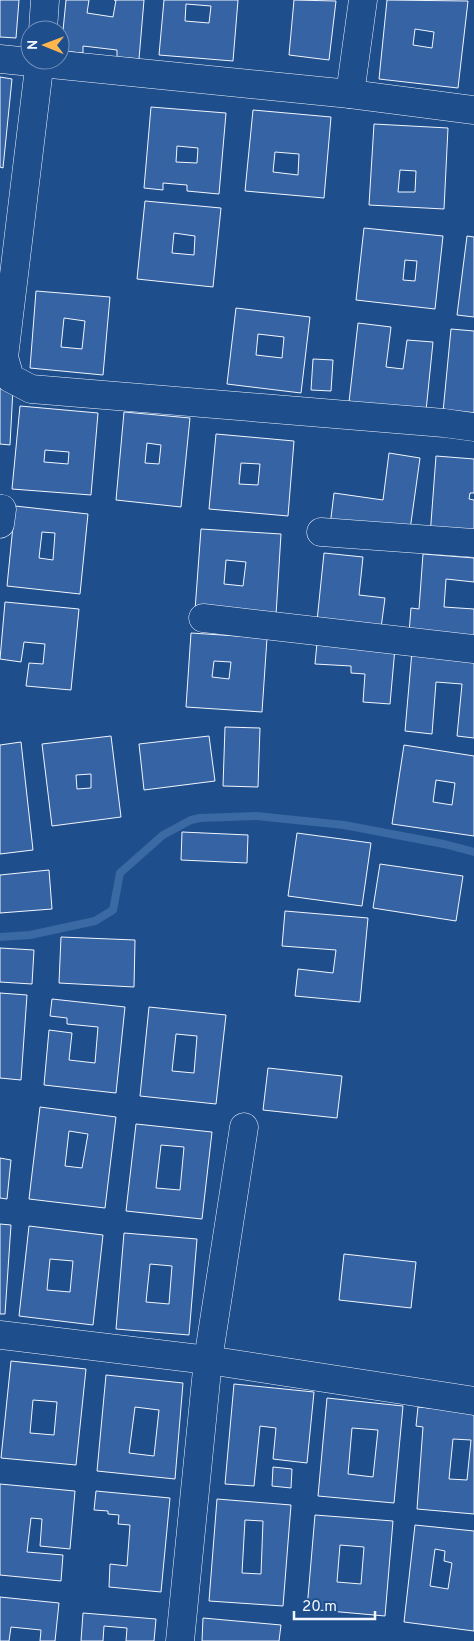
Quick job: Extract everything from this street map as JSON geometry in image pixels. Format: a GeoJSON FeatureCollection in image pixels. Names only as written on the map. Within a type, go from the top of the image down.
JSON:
{"type":"FeatureCollection","features":[{"type":"Feature","properties":{"kind":"street"},"geometry":{"type":"LineString","coordinates":[[44,20],[45,0]]}},
{"type":"Feature","properties":{"kind":"street"},"geometry":{"type":"LineString","coordinates":[[350,94],[363,0]]}},
{"type":"Feature","properties":{"kind":"street"},"geometry":{"type":"LineString","coordinates":[[0,59],[20,60]]}},
{"type":"Feature","properties":{"kind":"street"},"geometry":{"type":"LineString","coordinates":[[70,65],[350,94],[474,110]]}},
{"type":"Feature","properties":{"kind":"street"},"geometry":{"type":"LineString","coordinates":[[39,70],[4,357],[10,378],[31,388],[424,421],[474,427]]}},
{"type":"Feature","properties":{"kind":"street"},"geometry":{"type":"LineString","coordinates":[[321,532],[474,543]]}},
{"type":"Feature","properties":{"kind":"street"},"geometry":{"type":"LineString","coordinates":[[203,618],[474,649]]}},
{"type":"Feature","properties":{"kind":"street"},"geometry":{"type":"LineString","coordinates":[[180,1641],[208,1360],[244,1127]]}},
{"type":"Feature","properties":{"kind":"street"},"geometry":{"type":"LineString","coordinates":[[0,1335],[208,1360],[474,1400]]}},
{"type":"Feature","properties":{"kind":"building"},"geometry":{"type":"Polygon","coordinates":[[[0,0],[19,0],[16,38],[0,37],[0,0]]]}},
{"type":"Feature","properties":{"kind":"building"},"geometry":{"type":"Polygon","coordinates":[[[66,0],[89,0],[87,13],[113,17],[116,0],[144,0],[139,59],[117,57],[117,50],[83,46],[83,53],[70,52],[70,20],[64,20],[66,0]]]}},
{"type":"Feature","properties":{"kind":"building"},"geometry":{"type":"Polygon","coordinates":[[[164,0],[238,0],[233,61],[159,55],[164,0]],[[186,4],[185,21],[209,23],[211,6],[186,4]]]}},
{"type":"Feature","properties":{"kind":"building"},"geometry":{"type":"Polygon","coordinates":[[[294,0],[336,1],[329,60],[289,55],[294,0]]]}},
{"type":"Feature","properties":{"kind":"building"},"geometry":{"type":"Polygon","coordinates":[[[387,0],[468,1],[458,88],[379,79],[387,0]],[[415,29],[413,45],[432,48],[434,32],[415,29]]]}},
{"type":"Feature","properties":{"kind":"building"},"geometry":{"type":"Polygon","coordinates":[[[0,77],[12,79],[3,168],[0,167],[0,77]]]}},
{"type":"Feature","properties":{"kind":"building"},"geometry":{"type":"Polygon","coordinates":[[[151,107],[226,113],[219,194],[187,191],[187,185],[163,183],[163,190],[144,188],[151,107]],[[177,146],[176,162],[197,163],[198,148],[177,146]]]}},
{"type":"Feature","properties":{"kind":"building"},"geometry":{"type":"Polygon","coordinates":[[[253,110],[331,117],[324,198],[245,191],[253,110]],[[275,152],[273,172],[298,175],[299,154],[275,152]]]}},
{"type":"Feature","properties":{"kind":"building"},"geometry":{"type":"Polygon","coordinates":[[[374,124],[448,128],[444,209],[369,205],[374,124]],[[400,170],[398,192],[415,192],[416,171],[400,170]]]}},
{"type":"Feature","properties":{"kind":"building"},"geometry":{"type":"Polygon","coordinates":[[[145,201],[221,208],[213,287],[137,279],[145,201]],[[174,233],[172,253],[194,255],[195,236],[174,233]]]}},
{"type":"Feature","properties":{"kind":"building"},"geometry":{"type":"Polygon","coordinates":[[[364,228],[443,236],[435,309],[356,300],[364,228]],[[405,260],[403,280],[415,281],[417,261],[405,260]]]}},
{"type":"Feature","properties":{"kind":"building"},"geometry":{"type":"Polygon","coordinates":[[[467,236],[474,237],[474,317],[457,315],[467,236]]]}},
{"type":"Feature","properties":{"kind":"building"},"geometry":{"type":"Polygon","coordinates":[[[36,291],[110,297],[103,375],[30,368],[36,291]],[[64,318],[61,347],[82,349],[85,321],[64,318]]]}},
{"type":"Feature","properties":{"kind":"building"},"geometry":{"type":"Polygon","coordinates":[[[236,308],[310,317],[301,393],[227,384],[236,308]],[[258,334],[256,355],[282,358],[284,337],[258,334]]]}},
{"type":"Feature","properties":{"kind":"building"},"geometry":{"type":"Polygon","coordinates":[[[358,323],[391,327],[386,367],[403,369],[407,340],[433,342],[426,411],[349,402],[358,323]]]}},
{"type":"Feature","properties":{"kind":"building"},"geometry":{"type":"Polygon","coordinates":[[[451,329],[474,331],[474,416],[443,412],[451,329]]]}},
{"type":"Feature","properties":{"kind":"building"},"geometry":{"type":"Polygon","coordinates":[[[313,359],[333,360],[331,391],[311,390],[313,359]]]}},
{"type":"Feature","properties":{"kind":"building"},"geometry":{"type":"Polygon","coordinates":[[[0,387],[13,388],[10,445],[0,444],[0,387]]]}},
{"type":"Feature","properties":{"kind":"building"},"geometry":{"type":"Polygon","coordinates":[[[20,406],[98,413],[91,495],[12,489],[20,406]],[[45,450],[44,462],[68,464],[69,452],[45,450]]]}},
{"type":"Feature","properties":{"kind":"building"},"geometry":{"type":"Polygon","coordinates":[[[124,412],[190,418],[181,507],[116,500],[124,412]],[[147,443],[145,463],[159,464],[161,445],[147,443]]]}},
{"type":"Feature","properties":{"kind":"building"},"geometry":{"type":"Polygon","coordinates":[[[216,434],[294,441],[288,516],[209,509],[216,434]],[[241,463],[239,484],[258,485],[260,464],[241,463]]]}},
{"type":"Feature","properties":{"kind":"building"},"geometry":{"type":"Polygon","coordinates":[[[389,453],[420,458],[409,537],[330,526],[334,493],[383,500],[389,453]]]}},
{"type":"Feature","properties":{"kind":"building"},"geometry":{"type":"Polygon","coordinates":[[[436,456],[474,459],[474,493],[470,493],[469,499],[474,500],[474,540],[430,536],[436,456]]]}},
{"type":"Feature","properties":{"kind":"building"},"geometry":{"type":"Polygon","coordinates":[[[15,506],[88,514],[80,594],[7,586],[15,506]],[[42,532],[39,558],[53,560],[55,533],[42,532]]]}},
{"type":"Feature","properties":{"kind":"building"},"geometry":{"type":"Polygon","coordinates":[[[201,529],[281,534],[276,615],[195,610],[201,529]],[[226,560],[224,584],[243,586],[246,562],[226,560]]]}},
{"type":"Feature","properties":{"kind":"building"},"geometry":{"type":"Polygon","coordinates":[[[324,553],[363,557],[359,595],[385,598],[381,628],[317,621],[324,553]]]}},
{"type":"Feature","properties":{"kind":"building"},"geometry":{"type":"Polygon","coordinates":[[[423,554],[474,558],[474,582],[446,579],[444,607],[474,609],[474,639],[409,633],[411,608],[419,609],[423,554]]]}},
{"type":"Feature","properties":{"kind":"building"},"geometry":{"type":"Polygon","coordinates":[[[5,602],[79,609],[71,690],[26,686],[29,663],[43,664],[45,644],[24,642],[21,662],[0,659],[5,602]]]}},
{"type":"Feature","properties":{"kind":"building"},"geometry":{"type":"Polygon","coordinates":[[[191,633],[267,638],[262,712],[186,707],[191,633]],[[214,661],[212,677],[229,679],[231,662],[214,661]]]}},
{"type":"Feature","properties":{"kind":"building"},"geometry":{"type":"Polygon","coordinates":[[[317,643],[395,648],[390,704],[363,702],[365,674],[351,673],[351,666],[315,664],[317,643]]]}},
{"type":"Feature","properties":{"kind":"building"},"geometry":{"type":"Polygon","coordinates":[[[412,651],[474,656],[474,738],[457,736],[462,684],[436,682],[432,734],[405,731],[412,651]]]}},
{"type":"Feature","properties":{"kind":"building"},"geometry":{"type":"Polygon","coordinates":[[[225,727],[260,728],[258,787],[223,786],[225,727]]]}},
{"type":"Feature","properties":{"kind":"building"},"geometry":{"type":"Polygon","coordinates":[[[111,736],[121,817],[52,826],[42,744],[111,736]],[[91,774],[76,775],[77,789],[91,788],[91,774]]]}},
{"type":"Feature","properties":{"kind":"building"},"geometry":{"type":"Polygon","coordinates":[[[209,736],[215,781],[144,790],[139,744],[209,736]]]}},
{"type":"Feature","properties":{"kind":"building"},"geometry":{"type":"Polygon","coordinates":[[[21,742],[33,850],[0,854],[0,745],[21,742]]]}},
{"type":"Feature","properties":{"kind":"building"},"geometry":{"type":"Polygon","coordinates":[[[404,745],[474,756],[474,836],[392,824],[404,745]],[[436,780],[433,802],[452,805],[455,783],[436,780]]]}},
{"type":"Feature","properties":{"kind":"building"},"geometry":{"type":"Polygon","coordinates":[[[182,832],[248,835],[247,863],[181,860],[182,832]]]}},
{"type":"Feature","properties":{"kind":"building"},"geometry":{"type":"Polygon","coordinates":[[[297,833],[371,843],[362,906],[288,896],[297,833]]]}},
{"type":"Feature","properties":{"kind":"building"},"geometry":{"type":"Polygon","coordinates":[[[380,864],[463,876],[456,921],[373,908],[380,864]]]}},
{"type":"Feature","properties":{"kind":"building"},"geometry":{"type":"Polygon","coordinates":[[[49,870],[52,909],[0,913],[0,875],[49,870]]]}},
{"type":"Feature","properties":{"kind":"building"},"geometry":{"type":"Polygon","coordinates":[[[285,911],[368,918],[360,1002],[295,996],[298,969],[333,973],[336,950],[282,946],[285,911]]]}},
{"type":"Feature","properties":{"kind":"building"},"geometry":{"type":"Polygon","coordinates":[[[61,937],[135,940],[134,987],[59,983],[61,937]]]}},
{"type":"Feature","properties":{"kind":"building"},"geometry":{"type":"Polygon","coordinates":[[[0,948],[34,950],[32,984],[0,982],[0,948]]]}},
{"type":"Feature","properties":{"kind":"building"},"geometry":{"type":"Polygon","coordinates":[[[0,993],[27,995],[21,1080],[0,1078],[0,993]]]}},
{"type":"Feature","properties":{"kind":"building"},"geometry":{"type":"Polygon","coordinates":[[[52,999],[125,1007],[116,1093],[44,1085],[49,1030],[72,1033],[69,1060],[95,1063],[98,1027],[67,1024],[67,1018],[50,1016],[52,999]]]}},
{"type":"Feature","properties":{"kind":"building"},"geometry":{"type":"Polygon","coordinates":[[[149,1007],[226,1015],[216,1104],[140,1096],[149,1007]],[[176,1034],[172,1071],[194,1073],[197,1036],[176,1034]]]}},
{"type":"Feature","properties":{"kind":"building"},"geometry":{"type":"Polygon","coordinates":[[[268,1068],[342,1076],[337,1118],[263,1110],[268,1068]]]}},
{"type":"Feature","properties":{"kind":"building"},"geometry":{"type":"Polygon","coordinates":[[[40,1107],[116,1117],[105,1208],[29,1199],[40,1107]],[[69,1131],[65,1166],[82,1168],[88,1134],[69,1131]]]}},
{"type":"Feature","properties":{"kind":"building"},"geometry":{"type":"Polygon","coordinates":[[[136,1124],[212,1132],[202,1219],[126,1211],[136,1124]],[[161,1145],[156,1188],[180,1190],[184,1147],[161,1145]]]}},
{"type":"Feature","properties":{"kind":"building"},"geometry":{"type":"Polygon","coordinates":[[[0,1158],[11,1160],[7,1199],[0,1198],[0,1158]]]}},
{"type":"Feature","properties":{"kind":"building"},"geometry":{"type":"Polygon","coordinates":[[[0,1224],[11,1225],[5,1314],[0,1314],[0,1224]]]}},
{"type":"Feature","properties":{"kind":"building"},"geometry":{"type":"Polygon","coordinates":[[[29,1226],[103,1235],[93,1325],[19,1316],[29,1226]],[[50,1259],[47,1290],[70,1292],[73,1261],[50,1259]]]}},
{"type":"Feature","properties":{"kind":"building"},"geometry":{"type":"Polygon","coordinates":[[[124,1233],[197,1239],[189,1335],[116,1329],[124,1233]],[[150,1264],[146,1302],[169,1304],[172,1266],[150,1264]]]}},
{"type":"Feature","properties":{"kind":"building"},"geometry":{"type":"Polygon","coordinates":[[[344,1254],[416,1262],[411,1308],[339,1300],[344,1254]]]}},
{"type":"Feature","properties":{"kind":"building"},"geometry":{"type":"Polygon","coordinates":[[[11,1361],[86,1369],[76,1465],[1,1458],[11,1361]],[[33,1400],[30,1433],[54,1435],[57,1402],[33,1400]]]}},
{"type":"Feature","properties":{"kind":"building"},"geometry":{"type":"Polygon","coordinates":[[[106,1375],[183,1383],[175,1479],[97,1471],[106,1375]],[[135,1407],[129,1453],[154,1456],[159,1410],[135,1407]]]}},
{"type":"Feature","properties":{"kind":"building"},"geometry":{"type":"Polygon","coordinates":[[[234,1384],[314,1392],[307,1463],[273,1459],[276,1428],[260,1426],[254,1486],[225,1484],[234,1384]]]}},
{"type":"Feature","properties":{"kind":"building"},"geometry":{"type":"Polygon","coordinates":[[[327,1398],[403,1406],[394,1503],[318,1496],[327,1398]],[[352,1428],[348,1474],[373,1477],[378,1430],[352,1428]]]}},
{"type":"Feature","properties":{"kind":"building"},"geometry":{"type":"Polygon","coordinates":[[[418,1407],[474,1412],[474,1514],[417,1509],[423,1427],[416,1426],[418,1407]],[[453,1439],[449,1479],[467,1480],[471,1440],[453,1439]]]}},
{"type":"Feature","properties":{"kind":"building"},"geometry":{"type":"Polygon","coordinates":[[[273,1467],[292,1469],[291,1488],[272,1486],[273,1467]]]}},
{"type":"Feature","properties":{"kind":"building"},"geometry":{"type":"Polygon","coordinates":[[[0,1484],[75,1491],[70,1549],[40,1546],[42,1519],[31,1518],[27,1552],[63,1555],[61,1581],[0,1575],[0,1484]]]}},
{"type":"Feature","properties":{"kind":"building"},"geometry":{"type":"Polygon","coordinates":[[[96,1491],[170,1498],[161,1592],[109,1587],[110,1564],[127,1566],[130,1525],[118,1524],[119,1515],[108,1514],[108,1511],[94,1510],[96,1491]]]}},
{"type":"Feature","properties":{"kind":"building"},"geometry":{"type":"Polygon","coordinates":[[[217,1499],[291,1505],[283,1606],[209,1601],[217,1499]],[[245,1520],[242,1573],[261,1574],[263,1521],[245,1520]]]}},
{"type":"Feature","properties":{"kind":"building"},"geometry":{"type":"Polygon","coordinates":[[[315,1515],[393,1521],[385,1616],[307,1609],[315,1515]],[[340,1545],[337,1582],[361,1584],[364,1547],[340,1545]]]}},
{"type":"Feature","properties":{"kind":"building"},"geometry":{"type":"Polygon","coordinates":[[[415,1525],[474,1531],[474,1631],[404,1622],[415,1525]],[[435,1549],[430,1586],[448,1589],[452,1563],[444,1561],[445,1551],[435,1549]]]}},
{"type":"Feature","properties":{"kind":"building"},"geometry":{"type":"Polygon","coordinates":[[[0,1597],[59,1603],[55,1641],[40,1641],[41,1630],[11,1627],[9,1641],[0,1641],[0,1597]]]}},
{"type":"Feature","properties":{"kind":"building"},"geometry":{"type":"Polygon","coordinates":[[[83,1613],[156,1619],[154,1641],[126,1641],[127,1628],[104,1626],[103,1641],[81,1641],[83,1613]]]}},
{"type":"Feature","properties":{"kind":"building"},"geometry":{"type":"Polygon","coordinates":[[[203,1618],[281,1625],[279,1641],[202,1641],[203,1618]]]}},
{"type":"Feature","properties":{"kind":"waterway"},"geometry":{"type":"LineString","coordinates":[[0,937],[30,935],[95,921],[113,910],[120,873],[163,835],[191,820],[200,818],[256,816],[344,825],[444,844],[474,852]]}}]}
